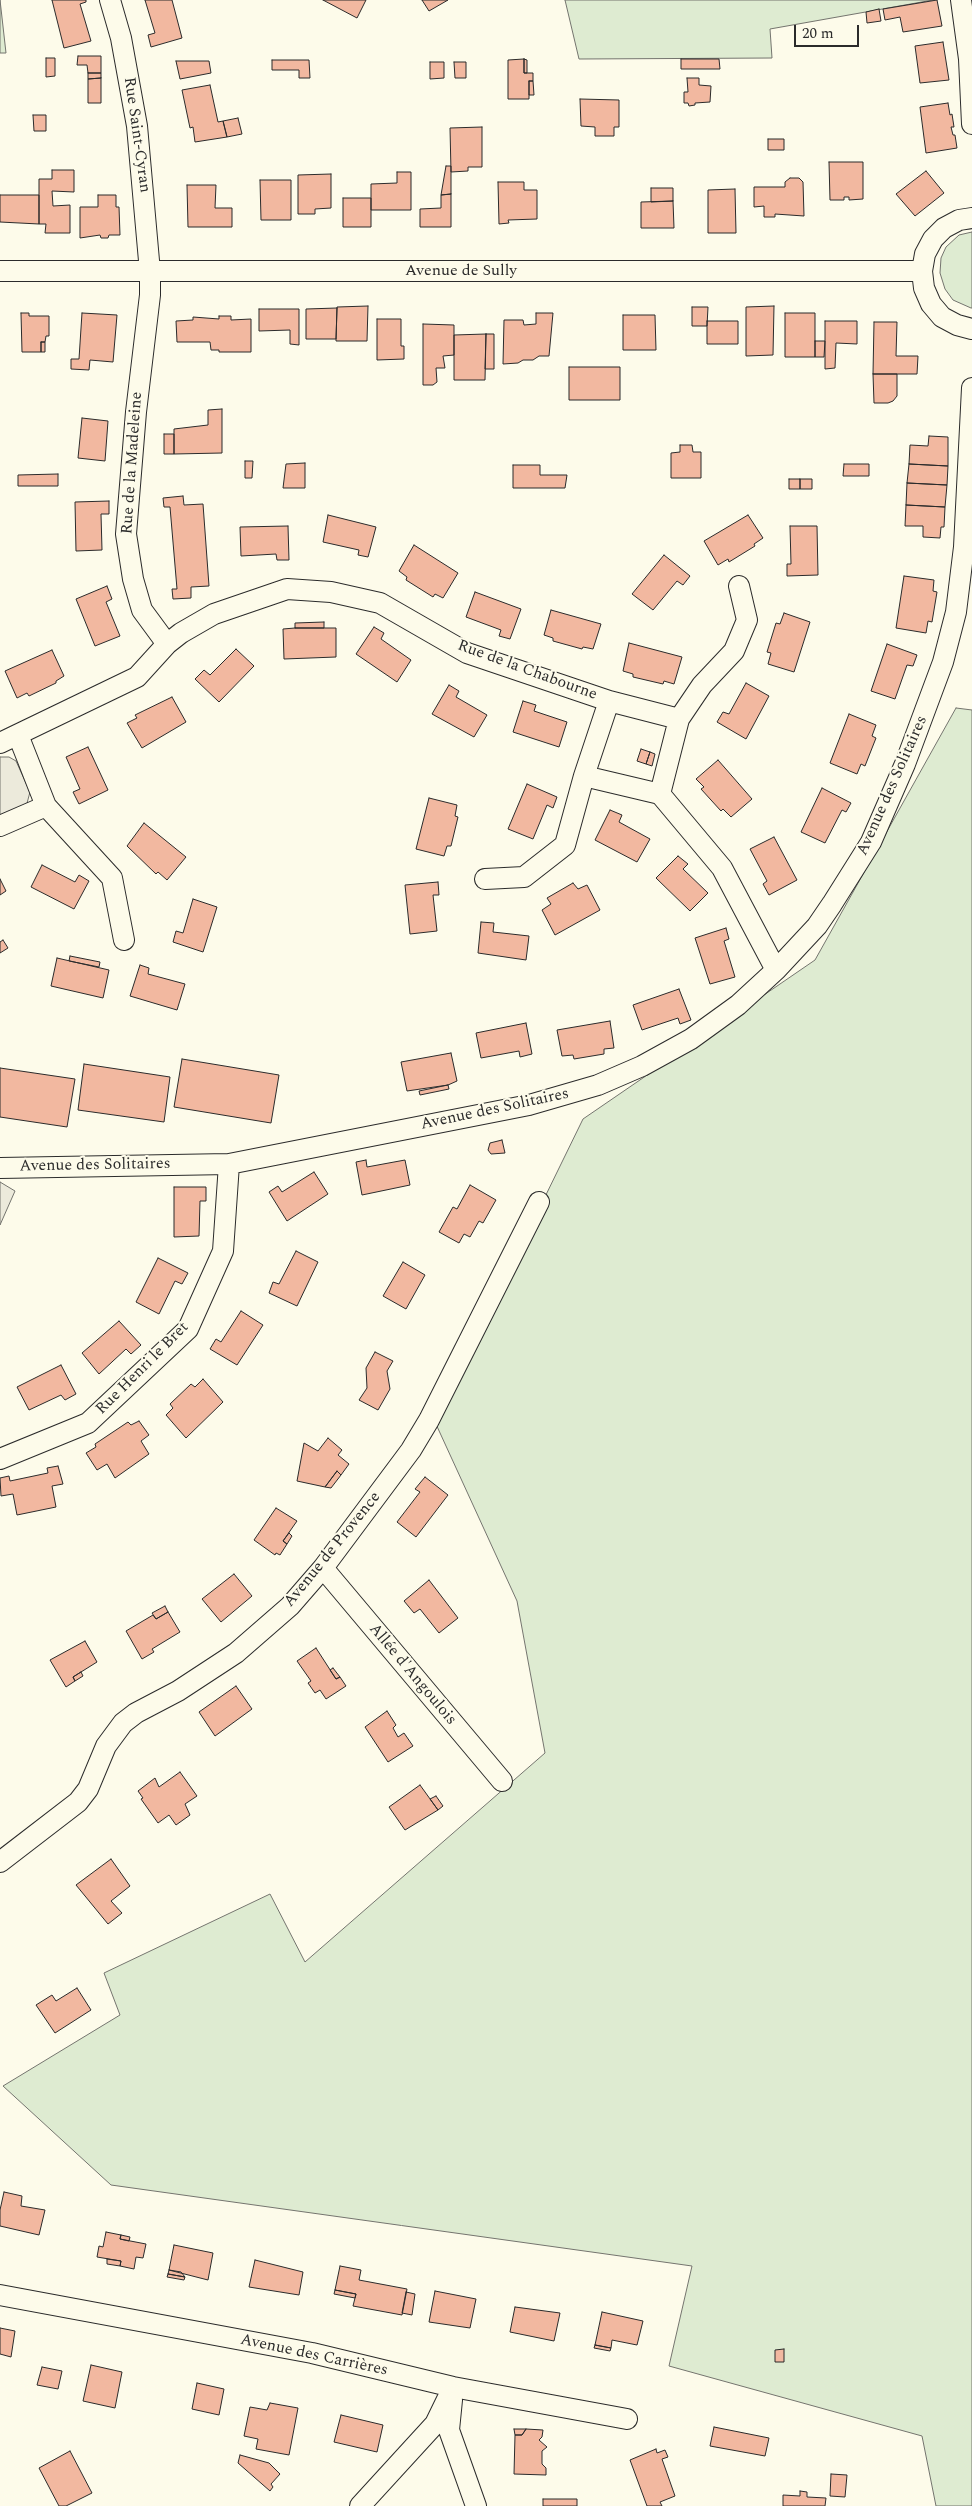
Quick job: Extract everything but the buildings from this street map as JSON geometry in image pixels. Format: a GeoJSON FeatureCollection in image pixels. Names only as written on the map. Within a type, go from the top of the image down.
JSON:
{"type":"FeatureCollection","features":[{"type":"Feature","properties":{"kind":"street","name":"Rue Saint-Cyran"},"geometry":{"type":"LineString","coordinates":[[110,0],[121,38],[137,126],[150,272]]}},
{"type":"Feature","properties":{"kind":"street"},"geometry":{"type":"LineString","coordinates":[[960,0],[970,59],[972,124]]}},
{"type":"Feature","properties":{"kind":"street"},"geometry":{"type":"LineString","coordinates":[[972,218],[959,220],[944,228],[933,239],[925,254],[922,271],[924,288],[931,304],[942,317],[957,326],[972,329]]}},
{"type":"Feature","properties":{"kind":"street","name":"Avenue de Sully"},"geometry":{"type":"LineString","coordinates":[[0,271],[922,271]]}},
{"type":"Feature","properties":{"kind":"street","name":"Rue de la Madeleine"},"geometry":{"type":"LineString","coordinates":[[150,272],[126,534],[133,579],[142,610],[168,644]]}},
{"type":"Feature","properties":{"kind":"street","name":"Avenue des Solitaires"},"geometry":{"type":"LineString","coordinates":[[0,1168],[230,1164],[530,1105],[598,1085],[660,1057],[691,1039],[738,1006],[776,970],[817,926],[871,842],[905,764],[943,662],[960,585],[972,388]]}},
{"type":"Feature","properties":{"kind":"street"},"geometry":{"type":"LineString","coordinates":[[660,794],[679,718],[702,685],[734,651],[747,620],[739,586]]}},
{"type":"Feature","properties":{"kind":"street","name":"Rue de la Chabourne"},"geometry":{"type":"LineString","coordinates":[[124,940],[112,878],[46,806],[9,739],[46,719],[137,677],[181,633],[214,614],[287,589],[331,592],[380,603],[467,653],[609,701],[679,718]]}},
{"type":"Feature","properties":{"kind":"street","name":"Rue de la Chabourne"},"geometry":{"type":"LineString","coordinates":[[485,879],[524,877],[565,845],[584,776],[609,701]]}},
{"type":"Feature","properties":{"kind":"street"},"geometry":{"type":"LineString","coordinates":[[584,776],[660,794],[722,868],[776,970]]}},
{"type":"Feature","properties":{"kind":"street"},"geometry":{"type":"LineString","coordinates":[[0,826],[46,806]]}},
{"type":"Feature","properties":{"kind":"street","name":"Rue Henri le Bret"},"geometry":{"type":"LineString","coordinates":[[0,1460],[88,1423],[188,1329],[223,1251],[230,1164]]}},
{"type":"Feature","properties":{"kind":"street","name":"Avenue de Provence"},"geometry":{"type":"LineString","coordinates":[[0,1862],[78,1802],[88,1789],[106,1746],[123,1723],[136,1713],[178,1691],[236,1653],[290,1606],[323,1568],[411,1450],[429,1420],[539,1202]]}},
{"type":"Feature","properties":{"kind":"street","name":"Allée d'Angoulois"},"geometry":{"type":"LineString","coordinates":[[323,1568],[502,1781]]}},
{"type":"Feature","properties":{"kind":"street","name":"Avenue des Carrières"},"geometry":{"type":"LineString","coordinates":[[0,2295],[312,2353],[453,2387],[627,2419]]}},
{"type":"Feature","properties":{"kind":"street"},"geometry":{"type":"LineString","coordinates":[[360,2506],[435,2424],[453,2387]]}},
{"type":"Feature","properties":{"kind":"street"},"geometry":{"type":"LineString","coordinates":[[453,2387],[449,2430],[476,2506]]}},
{"type":"Feature","properties":{"kind":"green space"},"geometry":{"type":"Polygon","coordinates":[[[0,0],[6,53],[0,53],[0,0]]]}},
{"type":"Feature","properties":{"kind":"green space"},"geometry":{"type":"Polygon","coordinates":[[[565,0],[933,0],[770,29],[772,58],[579,59],[565,0]]]}},
{"type":"Feature","properties":{"kind":"green space"},"geometry":{"type":"Polygon","coordinates":[[[972,232],[971,308],[953,300],[945,289],[940,273],[941,258],[946,247],[959,235],[972,232]]]}},
{"type":"Feature","properties":{"kind":"green space"},"geometry":{"type":"Polygon","coordinates":[[[956,708],[972,710],[972,2506],[936,2506],[922,2436],[669,2366],[692,2266],[111,2185],[3,2086],[120,2015],[104,1973],[270,1894],[305,1962],[545,1753],[517,1601],[435,1422],[583,1119],[815,960],[956,708]]]}},
{"type":"Feature","properties":{"kind":"shaded area"},"geometry":{"type":"Polygon","coordinates":[[[0,757],[9,757],[16,761],[30,792],[26,807],[0,819],[0,757]]]}},
{"type":"Feature","properties":{"kind":"shaded area"},"geometry":{"type":"Polygon","coordinates":[[[0,1182],[15,1191],[0,1225],[0,1182]]]}}]}
